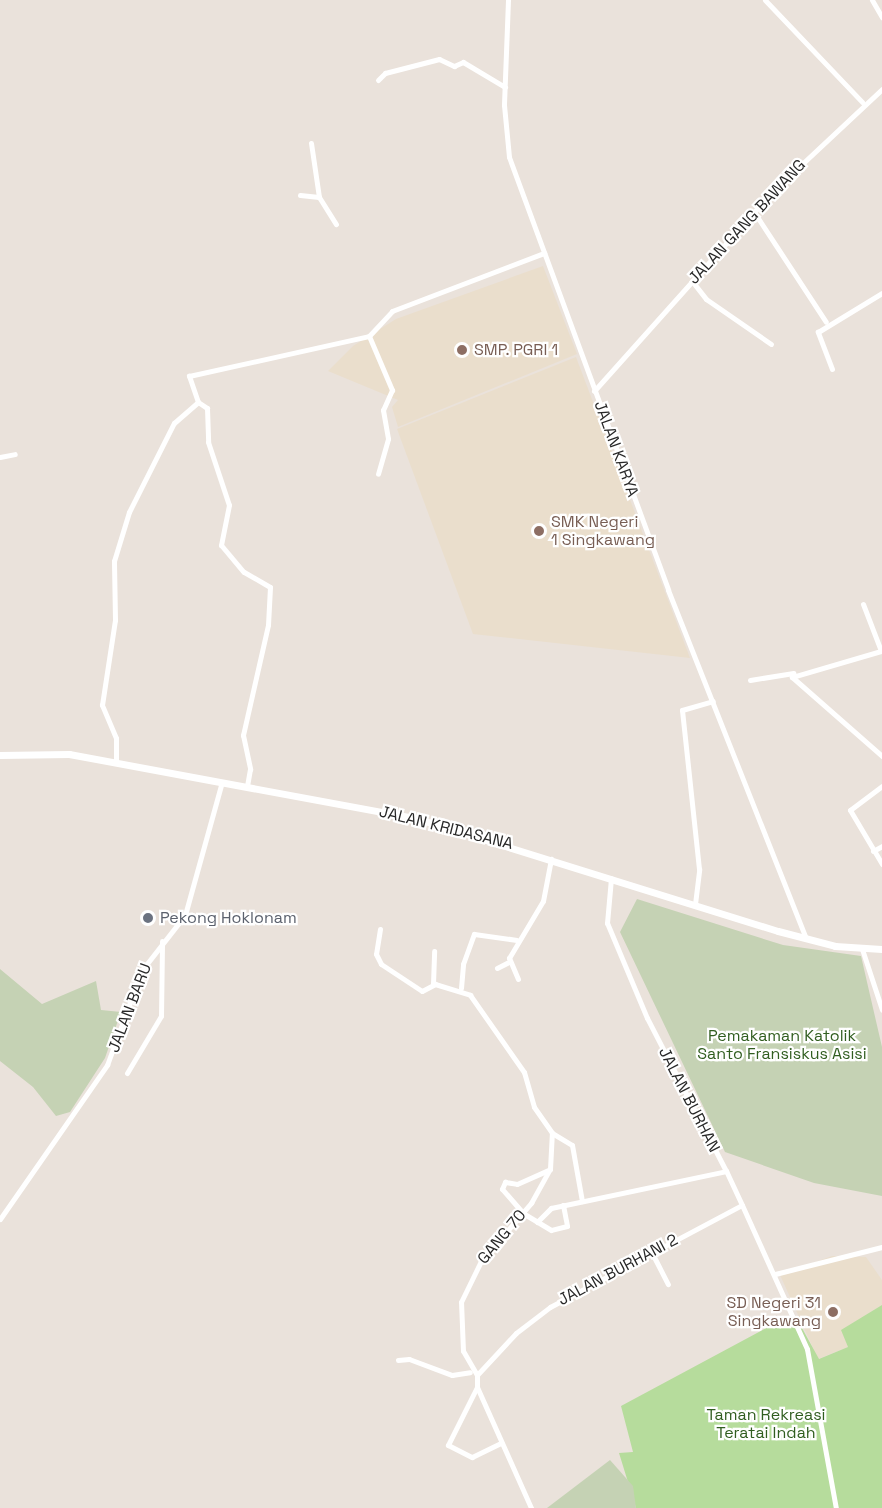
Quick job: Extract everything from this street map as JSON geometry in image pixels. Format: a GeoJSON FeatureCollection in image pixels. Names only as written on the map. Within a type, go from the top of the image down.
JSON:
{"type":"FeatureCollection","features":[{"type":"Feature","properties":{"kind":"street","name":"JALAN KARYA"},"geometry":{"type":"LineString","coordinates":[[508,0],[505,87],[506,146],[594,391],[806,939]]}},
{"type":"Feature","properties":{"kind":"street"},"geometry":{"type":"LineString","coordinates":[[765,0],[862,102]]}},
{"type":"Feature","properties":{"kind":"street"},"geometry":{"type":"LineString","coordinates":[[872,0],[882,17]]}},
{"type":"Feature","properties":{"kind":"street"},"geometry":{"type":"LineString","coordinates":[[378,80],[385,73],[439,58],[454,66],[463,62],[505,87]]}},
{"type":"Feature","properties":{"kind":"street","name":"JALAN GANG BAWANG"},"geometry":{"type":"LineString","coordinates":[[594,391],[754,212],[862,102],[882,89]]}},
{"type":"Feature","properties":{"kind":"street"},"geometry":{"type":"LineString","coordinates":[[311,143],[319,197],[336,224]]}},
{"type":"Feature","properties":{"kind":"street"},"geometry":{"type":"LineString","coordinates":[[300,195],[319,197]]}},
{"type":"Feature","properties":{"kind":"street"},"geometry":{"type":"LineString","coordinates":[[754,212],[826,322]]}},
{"type":"Feature","properties":{"kind":"street"},"geometry":{"type":"LineString","coordinates":[[247,786],[250,769],[243,735],[267,615],[270,585],[244,572],[220,545],[229,504],[208,442],[207,408],[198,402],[189,376],[369,336],[392,311],[544,253]]}},
{"type":"Feature","properties":{"kind":"street"},"geometry":{"type":"LineString","coordinates":[[692,281],[706,299],[771,344]]}},
{"type":"Feature","properties":{"kind":"street"},"geometry":{"type":"LineString","coordinates":[[832,369],[818,340],[826,322],[882,293]]}},
{"type":"Feature","properties":{"kind":"street"},"geometry":{"type":"LineString","coordinates":[[369,336],[392,390],[383,410],[388,439],[378,474]]}},
{"type":"Feature","properties":{"kind":"street"},"geometry":{"type":"LineString","coordinates":[[116,762],[116,738],[102,700],[115,620],[117,546],[174,423],[198,402]]}},
{"type":"Feature","properties":{"kind":"street"},"geometry":{"type":"LineString","coordinates":[[0,457],[15,454]]}},
{"type":"Feature","properties":{"kind":"street"},"geometry":{"type":"LineString","coordinates":[[750,680],[794,673],[881,651],[863,604]]}},
{"type":"Feature","properties":{"kind":"street"},"geometry":{"type":"LineString","coordinates":[[794,673],[793,678],[882,756]]}},
{"type":"Feature","properties":{"kind":"street"},"geometry":{"type":"LineString","coordinates":[[695,904],[699,869],[682,710],[713,701]]}},
{"type":"Feature","properties":{"kind":"street","name":"JALAN KRIDASANA"},"geometry":{"type":"LineString","coordinates":[[0,755],[60,753],[416,818],[551,857],[806,939],[862,949],[882,949]]}},
{"type":"Feature","properties":{"kind":"street","name":"JALAN BARU"},"geometry":{"type":"LineString","coordinates":[[0,1219],[111,1059],[142,970],[193,899],[222,782]]}},
{"type":"Feature","properties":{"kind":"street"},"geometry":{"type":"LineString","coordinates":[[882,786],[849,810],[882,864]]}},
{"type":"Feature","properties":{"kind":"street"},"geometry":{"type":"LineString","coordinates":[[873,851],[882,846]]}},
{"type":"Feature","properties":{"kind":"street"},"geometry":{"type":"LineString","coordinates":[[497,968],[509,962],[517,940],[543,901],[551,857]]}},
{"type":"Feature","properties":{"kind":"street","name":"JALAN BURHAN"},"geometry":{"type":"LineString","coordinates":[[537,1222],[547,1210],[563,1205],[726,1171],[647,1018],[607,923],[612,876]]}},
{"type":"Feature","properties":{"kind":"street"},"geometry":{"type":"LineString","coordinates":[[380,929],[376,954],[381,964],[422,991],[433,984],[461,988]]}},
{"type":"Feature","properties":{"kind":"street"},"geometry":{"type":"LineString","coordinates":[[517,940],[474,934],[463,964],[461,988],[521,1068],[534,1107],[552,1133],[572,1145],[582,1201]]}},
{"type":"Feature","properties":{"kind":"street"},"geometry":{"type":"LineString","coordinates":[[127,1073],[161,1016],[162,941]]}},
{"type":"Feature","properties":{"kind":"street"},"geometry":{"type":"LineString","coordinates":[[862,949],[882,1010]]}},
{"type":"Feature","properties":{"kind":"street"},"geometry":{"type":"LineString","coordinates":[[433,984],[434,951]]}},
{"type":"Feature","properties":{"kind":"street"},"geometry":{"type":"LineString","coordinates":[[509,962],[518,979]]}},
{"type":"Feature","properties":{"kind":"street"},"geometry":{"type":"LineString","coordinates":[[552,1133],[550,1169],[518,1184],[504,1183],[503,1195],[523,1213],[551,1230],[566,1228],[563,1205]]}},
{"type":"Feature","properties":{"kind":"street","name":"GANG 70"},"geometry":{"type":"LineString","coordinates":[[470,1371],[462,1342],[461,1302],[481,1261],[523,1213],[550,1169]]}},
{"type":"Feature","properties":{"kind":"street"},"geometry":{"type":"LineString","coordinates":[[726,1171],[775,1274],[811,1362],[817,1425],[836,1508]]}},
{"type":"Feature","properties":{"kind":"street","name":"JALAN BURHANI 2"},"geometry":{"type":"LineString","coordinates":[[477,1376],[516,1333],[550,1307],[742,1205]]}},
{"type":"Feature","properties":{"kind":"street"},"geometry":{"type":"LineString","coordinates":[[775,1274],[882,1247]]}},
{"type":"Feature","properties":{"kind":"street"},"geometry":{"type":"LineString","coordinates":[[652,1253],[668,1284]]}},
{"type":"Feature","properties":{"kind":"street"},"geometry":{"type":"LineString","coordinates":[[398,1360],[409,1359],[452,1375],[470,1371],[477,1376],[477,1387],[531,1508]]}},
{"type":"Feature","properties":{"kind":"street"},"geometry":{"type":"LineString","coordinates":[[477,1387],[448,1445],[472,1457],[501,1443]]}},
{"type":"Feature","properties":{"kind":"shaded area","name":"SMP. PGRI 1"},"geometry":{"type":"Polygon","coordinates":[[[543,266],[577,354],[398,427],[392,407],[398,400],[328,371],[353,346],[396,319],[543,266]]]}},
{"type":"Feature","properties":{"kind":"shaded area","name":"SMK Negeri 1 Singkawang"},"geometry":{"type":"Polygon","coordinates":[[[576,357],[690,658],[473,634],[397,429],[576,357]]]}},
{"type":"Feature","properties":{"kind":"shaded area","name":"SD Negeri 31 Singkawang"},"geometry":{"type":"Polygon","coordinates":[[[832,1256],[866,1257],[882,1280],[882,1305],[842,1330],[848,1347],[818,1359],[780,1275],[832,1256]]]}},
{"type":"Feature","properties":{"kind":"green space","name":"Pemakaman Katolik Santo Fransiskus Asisi"},"geometry":{"type":"Polygon","coordinates":[[[637,899],[783,945],[861,956],[882,1047],[882,1196],[814,1183],[725,1152],[620,932],[637,899]]]}},
{"type":"Feature","properties":{"kind":"green space"},"geometry":{"type":"Polygon","coordinates":[[[0,969],[42,1004],[96,981],[101,1010],[121,1012],[105,1058],[70,1112],[56,1116],[33,1087],[0,1061],[0,969]]]}},
{"type":"Feature","properties":{"kind":"green space","name":"Taman Rekreasi Teratai Indah"},"geometry":{"type":"Polygon","coordinates":[[[882,1305],[882,1508],[636,1508],[619,1453],[633,1452],[621,1406],[785,1318],[797,1319],[819,1359],[848,1347],[841,1330],[882,1305]]]}},
{"type":"Feature","properties":{"kind":"green space"},"geometry":{"type":"Polygon","coordinates":[[[610,1460],[633,1486],[636,1508],[547,1508],[610,1460]]]}},
{"type":"Feature","properties":{"kind":"place","name":"SMP. PGRI 1"},"geometry":{"type":"Point","coordinates":[462,350]}},
{"type":"Feature","properties":{"kind":"place","name":"SMK Negeri 1 Singkawang"},"geometry":{"type":"Point","coordinates":[539,531]}},
{"type":"Feature","properties":{"kind":"place","name":"Pekong Hoklonam"},"geometry":{"type":"Point","coordinates":[148,918]}},
{"type":"Feature","properties":{"kind":"place","name":"SD Negeri 31 Singkawang"},"geometry":{"type":"Point","coordinates":[833,1312]}}]}
